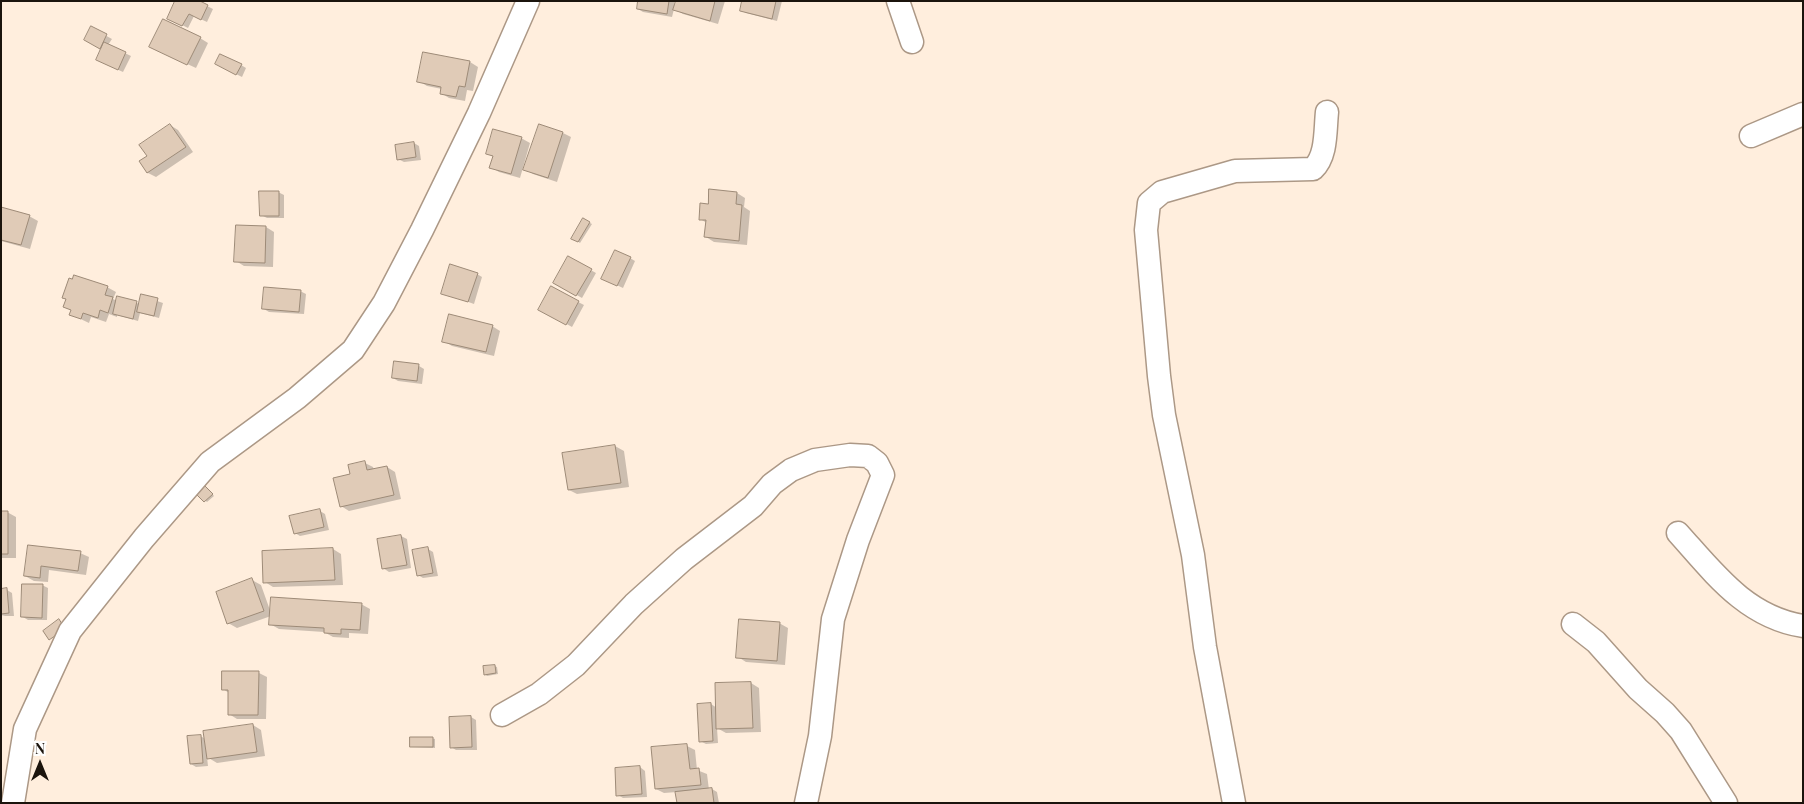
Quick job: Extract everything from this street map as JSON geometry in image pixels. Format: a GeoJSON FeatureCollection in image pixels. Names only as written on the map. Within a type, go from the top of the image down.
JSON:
{"type":"FeatureCollection","features":[{"type":"Feature","properties":{"kind":"street"},"geometry":{"type":"LineString","coordinates":[[13,803],[25,728],[70,631],[144,538],[210,462],[297,398],[353,350],[384,303],[422,230],[478,113],[528,1]]}},
{"type":"Feature","properties":{"kind":"street"},"geometry":{"type":"LineString","coordinates":[[898,1],[912,42]]}},
{"type":"Feature","properties":{"kind":"street"},"geometry":{"type":"LineString","coordinates":[[1234,803],[1205,648],[1193,555],[1164,415],[1146,230],[1150,203],[1162,192],[1235,171],[1313,170],[1319,163],[1323,151],[1327,112]]}},
{"type":"Feature","properties":{"kind":"street"},"geometry":{"type":"LineString","coordinates":[[1751,136],[1803,114]]}},
{"type":"Feature","properties":{"kind":"street"},"geometry":{"type":"LineString","coordinates":[[502,715],[539,694],[576,665],[641,597],[684,559],[753,506],[772,484],[790,470],[815,460],[850,455],[868,456],[877,462],[883,475],[858,540],[833,619],[820,736],[806,803]]}},
{"type":"Feature","properties":{"kind":"street"},"geometry":{"type":"LineString","coordinates":[[1678,533],[1728,589],[1746,603],[1768,615],[1803,626]]}},
{"type":"Feature","properties":{"kind":"street"},"geometry":{"type":"LineString","coordinates":[[1573,624],[1596,642],[1638,689],[1666,713],[1681,731],[1726,803]]}},
{"type":"Feature","properties":{"kind":"building"},"geometry":{"type":"Polygon","coordinates":[[[175,1],[200,1],[208,5],[201,20],[189,14],[182,26],[167,19],[175,1]]]}},
{"type":"Feature","properties":{"kind":"building"},"geometry":{"type":"Polygon","coordinates":[[[638,1],[669,1],[667,14],[637,9],[638,1]]]}},
{"type":"Feature","properties":{"kind":"building"},"geometry":{"type":"Polygon","coordinates":[[[676,1],[715,1],[710,21],[673,10],[676,1]]]}},
{"type":"Feature","properties":{"kind":"building"},"geometry":{"type":"Polygon","coordinates":[[[742,1],[776,1],[772,19],[740,11],[742,1]]]}},
{"type":"Feature","properties":{"kind":"building"},"geometry":{"type":"Polygon","coordinates":[[[163,19],[201,37],[187,65],[149,47],[163,19]]]}},
{"type":"Feature","properties":{"kind":"building"},"geometry":{"type":"Polygon","coordinates":[[[91,26],[107,34],[100,49],[84,40],[91,26]]]}},
{"type":"Feature","properties":{"kind":"building"},"geometry":{"type":"Polygon","coordinates":[[[104,42],[126,52],[118,70],[96,60],[104,42]]]}},
{"type":"Feature","properties":{"kind":"building"},"geometry":{"type":"Polygon","coordinates":[[[423,52],[470,61],[465,87],[459,86],[456,97],[440,94],[441,87],[417,82],[423,52]]]}},
{"type":"Feature","properties":{"kind":"building"},"geometry":{"type":"Polygon","coordinates":[[[220,54],[242,64],[236,75],[215,64],[220,54]]]}},
{"type":"Feature","properties":{"kind":"building"},"geometry":{"type":"Polygon","coordinates":[[[170,124],[186,147],[147,173],[139,161],[147,156],[139,145],[170,124]]]}},
{"type":"Feature","properties":{"kind":"building"},"geometry":{"type":"Polygon","coordinates":[[[539,124],[563,132],[548,178],[523,170],[539,124]]]}},
{"type":"Feature","properties":{"kind":"building"},"geometry":{"type":"Polygon","coordinates":[[[493,129],[522,137],[511,174],[489,168],[493,156],[486,154],[493,129]]]}},
{"type":"Feature","properties":{"kind":"building"},"geometry":{"type":"Polygon","coordinates":[[[414,142],[416,157],[397,160],[395,145],[414,142]]]}},
{"type":"Feature","properties":{"kind":"building"},"geometry":{"type":"Polygon","coordinates":[[[709,189],[737,192],[736,204],[742,205],[739,241],[704,237],[706,220],[699,220],[700,203],[708,204],[709,189]]]}},
{"type":"Feature","properties":{"kind":"building"},"geometry":{"type":"Polygon","coordinates":[[[259,191],[279,191],[279,216],[260,216],[259,191]]]}},
{"type":"Feature","properties":{"kind":"building"},"geometry":{"type":"Polygon","coordinates":[[[1,207],[30,215],[21,245],[1,240],[1,207]]]}},
{"type":"Feature","properties":{"kind":"building"},"geometry":{"type":"Polygon","coordinates":[[[583,218],[590,222],[578,242],[571,239],[583,218]]]}},
{"type":"Feature","properties":{"kind":"building"},"geometry":{"type":"Polygon","coordinates":[[[236,225],[266,226],[265,263],[234,262],[236,225]]]}},
{"type":"Feature","properties":{"kind":"building"},"geometry":{"type":"Polygon","coordinates":[[[615,250],[631,257],[617,286],[601,279],[615,250]]]}},
{"type":"Feature","properties":{"kind":"building"},"geometry":{"type":"Polygon","coordinates":[[[568,256],[592,269],[576,296],[553,283],[568,256]]]}},
{"type":"Feature","properties":{"kind":"building"},"geometry":{"type":"Polygon","coordinates":[[[450,264],[478,273],[468,302],[441,294],[450,264]]]}},
{"type":"Feature","properties":{"kind":"building"},"geometry":{"type":"Polygon","coordinates":[[[74,275],[108,286],[105,295],[113,297],[108,313],[100,310],[98,318],[83,313],[81,319],[69,315],[71,310],[63,307],[66,299],[62,298],[69,278],[72,279],[74,275]]]}},
{"type":"Feature","properties":{"kind":"building"},"geometry":{"type":"Polygon","coordinates":[[[551,286],[579,301],[566,325],[538,310],[551,286]]]}},
{"type":"Feature","properties":{"kind":"building"},"geometry":{"type":"Polygon","coordinates":[[[264,287],[301,290],[299,312],[262,309],[264,287]]]}},
{"type":"Feature","properties":{"kind":"building"},"geometry":{"type":"Polygon","coordinates":[[[141,294],[158,298],[154,316],[137,312],[141,294]]]}},
{"type":"Feature","properties":{"kind":"building"},"geometry":{"type":"Polygon","coordinates":[[[117,296],[137,301],[133,319],[113,314],[117,296]]]}},
{"type":"Feature","properties":{"kind":"building"},"geometry":{"type":"Polygon","coordinates":[[[449,314],[493,325],[486,352],[442,342],[449,314]]]}},
{"type":"Feature","properties":{"kind":"building"},"geometry":{"type":"Polygon","coordinates":[[[394,361],[419,364],[417,381],[392,378],[394,361]]]}},
{"type":"Feature","properties":{"kind":"building"},"geometry":{"type":"Polygon","coordinates":[[[615,445],[621,483],[568,490],[562,453],[615,445]]]}},
{"type":"Feature","properties":{"kind":"building"},"geometry":{"type":"Polygon","coordinates":[[[365,461],[367,470],[387,466],[394,495],[340,507],[333,478],[350,474],[348,465],[365,461]]]}},
{"type":"Feature","properties":{"kind":"building"},"geometry":{"type":"Polygon","coordinates":[[[204,485],[213,494],[204,502],[196,494],[204,485]]]}},
{"type":"Feature","properties":{"kind":"building"},"geometry":{"type":"Polygon","coordinates":[[[320,509],[324,527],[294,534],[289,516],[320,509]]]}},
{"type":"Feature","properties":{"kind":"building"},"geometry":{"type":"Polygon","coordinates":[[[1,511],[8,511],[8,554],[1,554],[1,511]]]}},
{"type":"Feature","properties":{"kind":"building"},"geometry":{"type":"Polygon","coordinates":[[[401,535],[407,565],[382,569],[377,539],[401,535]]]}},
{"type":"Feature","properties":{"kind":"building"},"geometry":{"type":"Polygon","coordinates":[[[28,545],[81,551],[78,571],[41,566],[40,578],[24,576],[28,545]]]}},
{"type":"Feature","properties":{"kind":"building"},"geometry":{"type":"Polygon","coordinates":[[[428,547],[433,573],[417,576],[412,550],[428,547]]]}},
{"type":"Feature","properties":{"kind":"building"},"geometry":{"type":"Polygon","coordinates":[[[333,548],[335,580],[263,583],[262,551],[333,548]]]}},
{"type":"Feature","properties":{"kind":"building"},"geometry":{"type":"Polygon","coordinates":[[[252,578],[264,611],[227,624],[216,592],[252,578]]]}},
{"type":"Feature","properties":{"kind":"building"},"geometry":{"type":"Polygon","coordinates":[[[22,584],[43,584],[42,618],[21,617],[22,584]]]}},
{"type":"Feature","properties":{"kind":"building"},"geometry":{"type":"Polygon","coordinates":[[[7,588],[9,613],[1,614],[1,589],[7,588]]]}},
{"type":"Feature","properties":{"kind":"building"},"geometry":{"type":"Polygon","coordinates":[[[271,597],[362,603],[360,630],[341,629],[341,634],[324,633],[324,628],[269,625],[271,597]]]}},
{"type":"Feature","properties":{"kind":"building"},"geometry":{"type":"Polygon","coordinates":[[[59,619],[65,629],[49,640],[43,631],[59,619]]]}},
{"type":"Feature","properties":{"kind":"building"},"geometry":{"type":"Polygon","coordinates":[[[739,619],[780,622],[777,661],[736,658],[739,619]]]}},
{"type":"Feature","properties":{"kind":"building"},"geometry":{"type":"Polygon","coordinates":[[[495,665],[496,673],[484,675],[483,666],[495,665]]]}},
{"type":"Feature","properties":{"kind":"building"},"geometry":{"type":"Polygon","coordinates":[[[222,671],[259,671],[258,715],[228,715],[228,690],[222,690],[222,671]]]}},
{"type":"Feature","properties":{"kind":"building"},"geometry":{"type":"Polygon","coordinates":[[[751,682],[753,728],[716,729],[715,683],[751,682]]]}},
{"type":"Feature","properties":{"kind":"building"},"geometry":{"type":"Polygon","coordinates":[[[711,703],[713,741],[699,742],[697,704],[711,703]]]}},
{"type":"Feature","properties":{"kind":"building"},"geometry":{"type":"Polygon","coordinates":[[[471,716],[472,747],[450,748],[449,717],[471,716]]]}},
{"type":"Feature","properties":{"kind":"building"},"geometry":{"type":"Polygon","coordinates":[[[253,724],[257,752],[207,759],[203,731],[253,724]]]}},
{"type":"Feature","properties":{"kind":"building"},"geometry":{"type":"Polygon","coordinates":[[[201,735],[203,763],[190,764],[187,736],[201,735]]]}},
{"type":"Feature","properties":{"kind":"building"},"geometry":{"type":"Polygon","coordinates":[[[410,737],[433,737],[433,747],[410,747],[410,737]]]}},
{"type":"Feature","properties":{"kind":"building"},"geometry":{"type":"Polygon","coordinates":[[[687,744],[690,769],[699,768],[701,785],[655,789],[651,747],[687,744]]]}},
{"type":"Feature","properties":{"kind":"building"},"geometry":{"type":"Polygon","coordinates":[[[640,766],[642,794],[616,796],[615,768],[640,766]]]}},
{"type":"Feature","properties":{"kind":"building"},"geometry":{"type":"Polygon","coordinates":[[[712,788],[714,803],[677,803],[675,792],[712,788]]]}}]}
